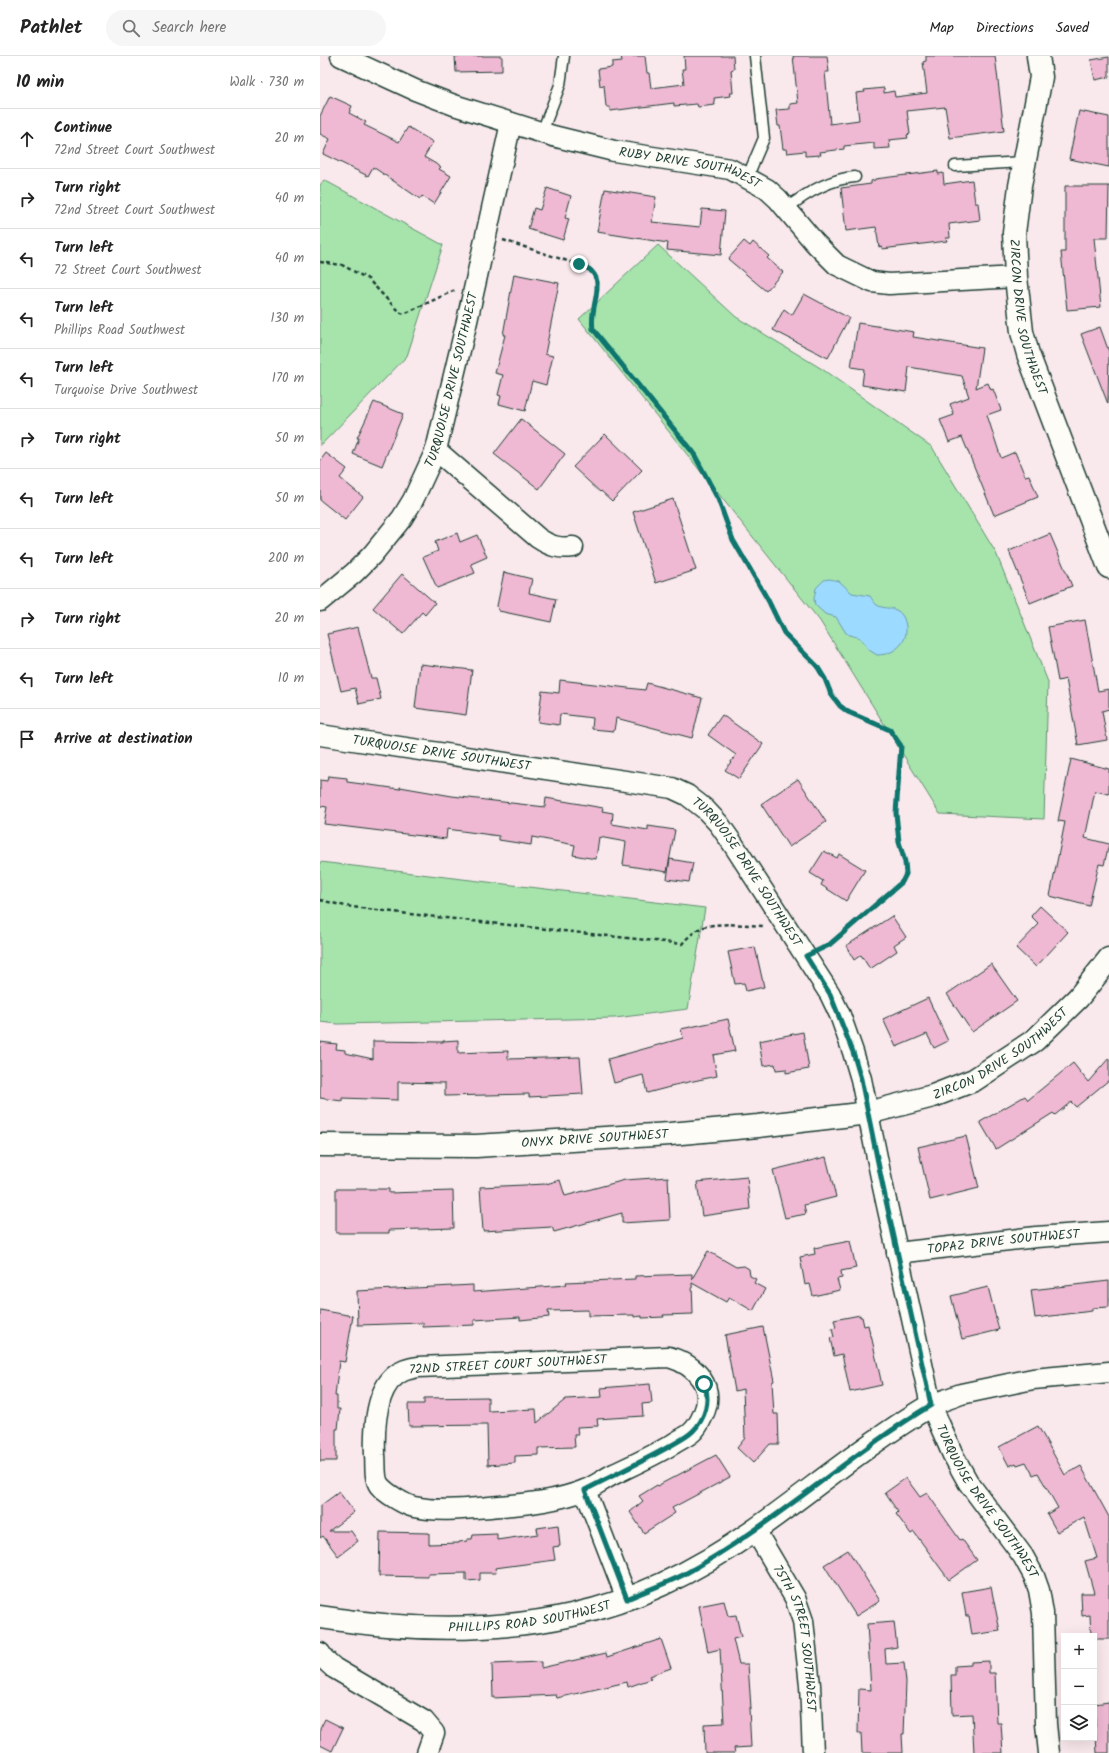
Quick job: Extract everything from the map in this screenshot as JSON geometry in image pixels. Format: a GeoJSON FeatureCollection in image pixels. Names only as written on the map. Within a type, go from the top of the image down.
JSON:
{"type":"FeatureCollection","features":[{"type":"Feature","properties":{"kind":"street","name":"RUBY DRIVE SOUTHWEST"},"geometry":{"type":"LineString","coordinates":[[342,56],[415,90],[454,105],[511,123],[614,151],[730,169],[767,189],[838,265],[872,282],[889,284],[1016,277]]}},
{"type":"Feature","properties":{"kind":"street","name":"ZIRCON DRIVE SOUTHWEST"},"geometry":{"type":"LineString","coordinates":[[1038,56],[1041,77],[1025,162],[1014,233],[1016,277],[1022,332],[1028,354],[1109,567]]}},
{"type":"Feature","properties":{"kind":"street","name":"TURQUOISE DRIVE SOUTHWEST"},"geometry":{"type":"LineString","coordinates":[[320,601],[354,573],[372,555],[402,518],[413,500],[436,450],[477,279],[511,123]]}},
{"type":"Feature","properties":{"kind":"street"},"geometry":{"type":"LineString","coordinates":[[436,450],[538,538],[550,546],[564,548],[573,547]]}},
{"type":"Feature","properties":{"kind":"street","name":"TURQUOISE DRIVE SOUTHWEST"},"geometry":{"type":"LineString","coordinates":[[320,734],[672,788],[687,796],[705,809],[719,824],[806,956],[830,994],[840,1015],[853,1052],[868,1113],[931,1405],[953,1455],[968,1482],[1023,1556],[1034,1576],[1039,1590],[1044,1613],[1046,1724],[1049,1753]]}},
{"type":"Feature","properties":{"kind":"street","name":"ZIRCON DRIVE SOUTHWEST"},"geometry":{"type":"LineString","coordinates":[[868,1113],[933,1096],[974,1080],[1036,1040],[1078,998],[1109,959]]}},
{"type":"Feature","properties":{"kind":"street","name":"ONYX DRIVE SOUTHWEST"},"geometry":{"type":"LineString","coordinates":[[320,1145],[476,1146],[694,1132],[868,1113]]}},
{"type":"Feature","properties":{"kind":"street","name":"TOPAZ DRIVE SOUTHWEST"},"geometry":{"type":"LineString","coordinates":[[897,1253],[1036,1237],[1109,1232]]}},
{"type":"Feature","properties":{"kind":"street","name":"72ND STREET COURT SOUTHWEST"},"geometry":{"type":"LineString","coordinates":[[669,1357],[680,1360],[693,1369],[704,1384],[708,1400],[706,1409],[692,1433],[645,1461],[613,1475],[585,1490],[526,1504],[459,1510],[413,1507],[396,1498],[379,1484],[377,1478],[374,1439],[380,1399],[384,1389],[395,1376],[404,1370],[418,1368],[669,1357]]}},
{"type":"Feature","properties":{"kind":"street","name":"PHILLIPS ROAD SOUTHWEST"},"geometry":{"type":"LineString","coordinates":[[320,1617],[357,1623],[395,1626],[468,1628],[526,1622],[572,1615],[627,1599],[682,1575],[755,1530],[897,1426],[931,1405],[961,1394],[1033,1379],[1109,1372]]}},
{"type":"Feature","properties":{"kind":"street"},"geometry":{"type":"LineString","coordinates":[[585,1490],[627,1599]]}},
{"type":"Feature","properties":{"kind":"street","name":"75TH STREET SOUTHWEST"},"geometry":{"type":"LineString","coordinates":[[755,1530],[795,1598],[803,1621],[810,1685],[813,1753]]}},
{"type":"Feature","properties":{"kind":"street"},"geometry":{"type":"LineString","coordinates":[[320,1653],[322,1658],[334,1668],[424,1721],[434,1733],[431,1746]]}},
{"type":"Feature","properties":{"kind":"lane"},"geometry":{"type":"LineString","coordinates":[[542,132],[560,85],[564,56]]}},
{"type":"Feature","properties":{"kind":"lane"},"geometry":{"type":"LineString","coordinates":[[747,178],[764,138],[755,56]]}},
{"type":"Feature","properties":{"kind":"lane"},"geometry":{"type":"LineString","coordinates":[[955,166],[1025,162]]}},
{"type":"Feature","properties":{"kind":"lane"},"geometry":{"type":"LineString","coordinates":[[786,209],[801,197],[840,178],[855,177]]}},
{"type":"Feature","properties":{"kind":"path"},"geometry":{"type":"LineString","coordinates":[[486,234],[589,268],[595,274],[598,286],[592,313],[593,329],[694,454],[718,499],[733,540],[768,600],[784,633],[817,666],[825,679],[831,694],[840,706],[848,712],[890,730],[901,746],[896,813],[899,842],[905,862],[906,874],[902,882],[829,945],[806,956]]}},
{"type":"Feature","properties":{"kind":"path"},"geometry":{"type":"LineString","coordinates":[[320,262],[342,265],[368,279],[392,308],[404,314],[477,279]]}},
{"type":"Feature","properties":{"kind":"path"},"geometry":{"type":"LineString","coordinates":[[320,900],[345,906],[409,914],[682,944],[690,934],[702,928],[723,925],[787,927]]}},
{"type":"Feature","properties":{"kind":"green space"},"geometry":{"type":"Polygon","coordinates":[[[324,180],[443,245],[407,356],[320,446],[320,185],[324,180]]]}},
{"type":"Feature","properties":{"kind":"green space"},"geometry":{"type":"Polygon","coordinates":[[[658,245],[736,317],[822,369],[932,447],[996,553],[1048,682],[1044,819],[940,814],[820,621],[579,319],[658,245]]]}},
{"type":"Feature","properties":{"kind":"green space"},"geometry":{"type":"Polygon","coordinates":[[[320,862],[705,908],[688,1009],[615,1018],[338,1024],[320,1022],[320,862]]]}},
{"type":"Feature","properties":{"kind":"water"},"geometry":{"type":"Polygon","coordinates":[[[829,579],[839,581],[852,593],[870,596],[879,606],[894,609],[900,612],[905,620],[906,635],[900,646],[891,652],[877,655],[869,650],[860,638],[846,633],[836,617],[825,614],[815,605],[814,599],[816,588],[824,580],[829,579]]]}},
{"type":"Feature","properties":{"kind":"building"},"geometry":{"type":"Polygon","coordinates":[[[455,56],[502,56],[502,71],[456,72],[455,56]]]}},
{"type":"Feature","properties":{"kind":"building"},"geometry":{"type":"Polygon","coordinates":[[[621,56],[645,56],[651,88],[684,84],[682,69],[685,69],[684,56],[733,56],[734,69],[731,70],[733,93],[730,93],[731,96],[714,98],[715,105],[698,107],[697,104],[674,106],[674,103],[610,111],[610,107],[606,107],[604,85],[600,86],[598,69],[612,67],[612,62],[622,61],[621,56]]]}},
{"type":"Feature","properties":{"kind":"building"},"geometry":{"type":"Polygon","coordinates":[[[793,56],[827,56],[829,72],[825,72],[830,124],[859,120],[856,93],[865,92],[864,90],[884,88],[884,93],[894,91],[895,97],[927,93],[923,62],[926,61],[926,56],[995,56],[1004,131],[950,138],[945,107],[907,111],[910,134],[907,135],[908,138],[889,140],[890,148],[874,149],[874,143],[844,146],[844,149],[820,152],[821,155],[805,156],[805,151],[787,153],[786,149],[783,149],[776,110],[790,109],[790,104],[798,103],[793,56]]]}},
{"type":"Feature","properties":{"kind":"building"},"geometry":{"type":"Polygon","coordinates":[[[1109,57],[1109,77],[1095,80],[1091,60],[1109,57]]]}},
{"type":"Feature","properties":{"kind":"building"},"geometry":{"type":"Polygon","coordinates":[[[330,96],[352,106],[349,113],[366,122],[364,125],[399,142],[408,127],[433,142],[424,157],[441,167],[439,169],[451,176],[434,204],[422,196],[420,199],[373,167],[368,176],[323,154],[330,139],[320,134],[320,116],[330,96]]]}},
{"type":"Feature","properties":{"kind":"building"},"geometry":{"type":"Polygon","coordinates":[[[1079,111],[1109,117],[1109,167],[1069,159],[1079,111]]]}},
{"type":"Feature","properties":{"kind":"building"},"geometry":{"type":"Polygon","coordinates":[[[938,171],[938,174],[943,173],[944,184],[972,180],[975,203],[978,203],[980,220],[949,224],[950,238],[946,238],[947,241],[882,249],[882,246],[879,247],[876,227],[846,231],[841,188],[871,184],[871,181],[875,179],[938,171]]]}},
{"type":"Feature","properties":{"kind":"building"},"geometry":{"type":"Polygon","coordinates":[[[1065,186],[1109,186],[1108,238],[1094,238],[1101,307],[1067,310],[1061,252],[1065,252],[1065,186]]]}},
{"type":"Feature","properties":{"kind":"building"},"geometry":{"type":"Polygon","coordinates":[[[547,188],[571,196],[565,218],[569,219],[563,240],[528,229],[534,208],[540,210],[547,188]]]}},
{"type":"Feature","properties":{"kind":"building"},"geometry":{"type":"Polygon","coordinates":[[[605,189],[656,197],[652,222],[700,227],[702,209],[725,211],[721,255],[667,250],[668,243],[597,232],[605,189]]]}},
{"type":"Feature","properties":{"kind":"building"},"geometry":{"type":"Polygon","coordinates":[[[744,241],[750,246],[753,242],[769,256],[767,258],[783,272],[766,291],[728,259],[744,241]]]}},
{"type":"Feature","properties":{"kind":"building"},"geometry":{"type":"Polygon","coordinates":[[[514,274],[559,283],[545,354],[553,356],[546,385],[532,381],[525,411],[499,404],[501,396],[498,395],[503,375],[495,373],[505,335],[503,335],[514,274]]]}},
{"type":"Feature","properties":{"kind":"building"},"geometry":{"type":"Polygon","coordinates":[[[804,294],[849,318],[828,358],[773,330],[784,309],[792,315],[804,294]]]}},
{"type":"Feature","properties":{"kind":"building"},"geometry":{"type":"Polygon","coordinates":[[[858,323],[914,332],[913,337],[982,348],[976,388],[988,383],[991,390],[993,389],[1001,410],[987,415],[1001,458],[1015,452],[1025,476],[1029,475],[1038,497],[994,515],[962,437],[949,442],[940,420],[954,415],[950,404],[969,397],[962,376],[909,367],[906,392],[862,385],[864,369],[851,367],[858,323]]]}},
{"type":"Feature","properties":{"kind":"building"},"geometry":{"type":"Polygon","coordinates":[[[1100,327],[1109,352],[1108,404],[1081,334],[1100,327]]]}},
{"type":"Feature","properties":{"kind":"building"},"geometry":{"type":"Polygon","coordinates":[[[374,402],[403,414],[382,466],[353,454],[359,438],[357,438],[374,402]]]}},
{"type":"Feature","properties":{"kind":"building"},"geometry":{"type":"Polygon","coordinates":[[[521,419],[565,454],[539,489],[494,454],[521,419]]]}},
{"type":"Feature","properties":{"kind":"building"},"geometry":{"type":"Polygon","coordinates":[[[605,434],[642,470],[612,501],[573,467],[605,434]]]}},
{"type":"Feature","properties":{"kind":"building"},"geometry":{"type":"Polygon","coordinates":[[[326,453],[347,469],[340,478],[363,497],[345,520],[320,500],[320,461],[326,453]]]}},
{"type":"Feature","properties":{"kind":"building"},"geometry":{"type":"Polygon","coordinates":[[[673,499],[696,570],[656,583],[633,512],[673,499]]]}},
{"type":"Feature","properties":{"kind":"building"},"geometry":{"type":"Polygon","coordinates":[[[457,533],[460,542],[477,535],[487,557],[471,564],[475,573],[437,588],[423,557],[438,551],[435,542],[457,533]]]}},
{"type":"Feature","properties":{"kind":"building"},"geometry":{"type":"Polygon","coordinates":[[[1050,534],[1072,586],[1030,603],[1009,551],[1050,534]]]}},
{"type":"Feature","properties":{"kind":"building"},"geometry":{"type":"Polygon","coordinates":[[[504,572],[532,579],[529,593],[556,599],[551,622],[499,611],[497,606],[504,572]]]}},
{"type":"Feature","properties":{"kind":"building"},"geometry":{"type":"Polygon","coordinates":[[[402,574],[435,603],[425,615],[422,612],[403,634],[373,608],[402,574]]]}},
{"type":"Feature","properties":{"kind":"building"},"geometry":{"type":"Polygon","coordinates":[[[1085,620],[1098,691],[1109,689],[1109,709],[1102,711],[1107,740],[1078,745],[1066,679],[1058,681],[1048,627],[1085,620]]]}},
{"type":"Feature","properties":{"kind":"building"},"geometry":{"type":"Polygon","coordinates":[[[358,627],[371,678],[376,678],[381,699],[359,704],[355,688],[341,691],[327,634],[358,627]]]}},
{"type":"Feature","properties":{"kind":"building"},"geometry":{"type":"Polygon","coordinates":[[[420,664],[472,670],[466,715],[415,708],[420,664]]]}},
{"type":"Feature","properties":{"kind":"building"},"geometry":{"type":"Polygon","coordinates":[[[560,680],[645,690],[647,683],[702,698],[692,738],[616,718],[614,731],[592,729],[593,718],[560,714],[559,725],[538,722],[542,691],[559,693],[560,680]]]}},
{"type":"Feature","properties":{"kind":"building"},"geometry":{"type":"Polygon","coordinates":[[[722,715],[763,744],[739,779],[725,770],[736,755],[708,735],[722,715]]]}},
{"type":"Feature","properties":{"kind":"building"},"geometry":{"type":"Polygon","coordinates":[[[1071,759],[1109,769],[1109,794],[1095,791],[1085,838],[1109,844],[1104,865],[1099,864],[1089,906],[1050,896],[1065,822],[1058,821],[1071,759]]]}},
{"type":"Feature","properties":{"kind":"building"},"geometry":{"type":"Polygon","coordinates":[[[328,776],[347,778],[347,782],[400,789],[400,787],[452,796],[545,807],[546,798],[603,808],[602,811],[613,813],[612,824],[648,830],[648,826],[675,830],[667,872],[623,865],[626,842],[599,837],[596,859],[573,855],[575,845],[532,837],[531,845],[499,840],[499,836],[447,829],[446,839],[324,824],[327,807],[320,806],[320,780],[327,781],[328,776]]]}},
{"type":"Feature","properties":{"kind":"building"},"geometry":{"type":"Polygon","coordinates":[[[798,779],[826,822],[789,847],[761,804],[798,779]]]}},
{"type":"Feature","properties":{"kind":"building"},"geometry":{"type":"Polygon","coordinates":[[[824,851],[837,858],[839,854],[865,870],[846,901],[821,885],[823,881],[810,873],[824,851]]]}},
{"type":"Feature","properties":{"kind":"building"},"geometry":{"type":"Polygon","coordinates":[[[670,859],[693,863],[689,882],[667,879],[670,859]]]}},
{"type":"Feature","properties":{"kind":"building"},"geometry":{"type":"Polygon","coordinates":[[[1040,906],[1068,932],[1036,967],[1016,948],[1039,924],[1031,916],[1040,906]]]}},
{"type":"Feature","properties":{"kind":"building"},"geometry":{"type":"Polygon","coordinates":[[[892,916],[906,937],[894,945],[897,951],[870,969],[861,955],[854,960],[846,946],[892,916]]]}},
{"type":"Feature","properties":{"kind":"building"},"geometry":{"type":"Polygon","coordinates":[[[755,947],[764,987],[746,991],[744,983],[735,984],[728,952],[755,947]]]}},
{"type":"Feature","properties":{"kind":"building"},"geometry":{"type":"Polygon","coordinates":[[[991,964],[1017,1001],[972,1032],[947,994],[991,964]]]}},
{"type":"Feature","properties":{"kind":"building"},"geometry":{"type":"Polygon","coordinates":[[[928,998],[948,1041],[934,1048],[927,1034],[896,1047],[883,1019],[928,998]]]}},
{"type":"Feature","properties":{"kind":"building"},"geometry":{"type":"Polygon","coordinates":[[[728,1019],[735,1051],[713,1055],[717,1076],[670,1086],[647,1093],[643,1075],[614,1083],[608,1059],[683,1038],[681,1029],[728,1019]]]}},
{"type":"Feature","properties":{"kind":"building"},"geometry":{"type":"Polygon","coordinates":[[[803,1032],[809,1069],[786,1073],[786,1069],[776,1070],[775,1064],[763,1066],[759,1041],[803,1032]]]}},
{"type":"Feature","properties":{"kind":"building"},"geometry":{"type":"Polygon","coordinates":[[[458,1040],[458,1053],[508,1051],[508,1059],[580,1057],[583,1094],[529,1097],[529,1094],[445,1096],[445,1083],[398,1082],[398,1100],[342,1098],[342,1101],[320,1098],[320,1042],[337,1044],[336,1049],[345,1050],[345,1053],[373,1059],[373,1041],[443,1042],[458,1040]]]}},
{"type":"Feature","properties":{"kind":"building"},"geometry":{"type":"Polygon","coordinates":[[[1109,1058],[1109,1080],[1076,1107],[1071,1102],[1055,1115],[1053,1113],[996,1149],[980,1122],[1025,1096],[1028,1100],[1073,1063],[1088,1082],[1109,1058]]]}},
{"type":"Feature","properties":{"kind":"building"},"geometry":{"type":"Polygon","coordinates":[[[966,1136],[979,1188],[930,1200],[918,1147],[966,1136]]]}},
{"type":"Feature","properties":{"kind":"building"},"geometry":{"type":"Polygon","coordinates":[[[826,1157],[836,1197],[804,1205],[806,1214],[785,1218],[773,1170],[826,1157]]]}},
{"type":"Feature","properties":{"kind":"building"},"geometry":{"type":"Polygon","coordinates":[[[668,1177],[670,1220],[622,1223],[622,1213],[554,1232],[552,1227],[483,1231],[480,1187],[546,1184],[560,1180],[565,1196],[625,1180],[668,1177]]]}},
{"type":"Feature","properties":{"kind":"building"},"geometry":{"type":"Polygon","coordinates":[[[747,1177],[750,1209],[702,1216],[697,1182],[747,1177]]]}},
{"type":"Feature","properties":{"kind":"building"},"geometry":{"type":"Polygon","coordinates":[[[336,1189],[389,1189],[389,1193],[453,1191],[454,1228],[389,1230],[389,1233],[336,1233],[336,1189]]]}},
{"type":"Feature","properties":{"kind":"building"},"geometry":{"type":"Polygon","coordinates":[[[850,1241],[856,1268],[841,1271],[842,1278],[837,1279],[840,1290],[813,1296],[810,1284],[805,1285],[800,1257],[815,1254],[814,1248],[850,1241]]]}},
{"type":"Feature","properties":{"kind":"building"},"geometry":{"type":"Polygon","coordinates":[[[708,1251],[736,1267],[744,1266],[749,1269],[750,1276],[756,1279],[754,1283],[765,1289],[753,1311],[729,1297],[726,1302],[692,1283],[693,1314],[663,1315],[664,1317],[642,1318],[642,1316],[634,1317],[634,1315],[588,1316],[588,1310],[548,1311],[549,1317],[520,1320],[520,1317],[474,1320],[474,1325],[423,1327],[423,1323],[358,1325],[357,1291],[473,1285],[473,1292],[567,1285],[566,1282],[635,1279],[635,1276],[692,1274],[692,1279],[708,1251]]]}},
{"type":"Feature","properties":{"kind":"building"},"geometry":{"type":"Polygon","coordinates":[[[1109,1281],[1109,1307],[1092,1308],[1092,1311],[1035,1318],[1031,1290],[1109,1281]]]}},
{"type":"Feature","properties":{"kind":"building"},"geometry":{"type":"Polygon","coordinates":[[[988,1287],[999,1330],[962,1339],[951,1296],[988,1287]]]}},
{"type":"Feature","properties":{"kind":"building"},"geometry":{"type":"Polygon","coordinates":[[[320,1310],[353,1316],[345,1362],[339,1361],[335,1396],[337,1396],[337,1409],[340,1409],[338,1429],[336,1429],[336,1461],[320,1461],[320,1310]]]}},
{"type":"Feature","properties":{"kind":"building"},"geometry":{"type":"Polygon","coordinates":[[[860,1315],[864,1326],[868,1325],[882,1385],[850,1392],[842,1354],[834,1356],[830,1338],[834,1337],[832,1329],[836,1328],[834,1320],[860,1315]]]}},
{"type":"Feature","properties":{"kind":"building"},"geometry":{"type":"Polygon","coordinates":[[[763,1327],[774,1381],[772,1382],[774,1414],[778,1414],[779,1444],[770,1444],[753,1463],[737,1448],[745,1438],[743,1389],[735,1391],[725,1335],[763,1327]]]}},
{"type":"Feature","properties":{"kind":"building"},"geometry":{"type":"Polygon","coordinates":[[[650,1384],[652,1403],[642,1404],[643,1416],[597,1419],[598,1426],[577,1427],[578,1435],[574,1435],[575,1447],[538,1448],[538,1455],[515,1456],[515,1463],[488,1465],[487,1425],[409,1426],[408,1404],[424,1404],[424,1398],[488,1397],[488,1411],[536,1409],[537,1423],[566,1399],[602,1397],[601,1388],[650,1384]]]}},
{"type":"Feature","properties":{"kind":"building"},"geometry":{"type":"Polygon","coordinates":[[[1038,1426],[1065,1475],[1081,1466],[1109,1517],[1109,1639],[1097,1639],[1097,1633],[1091,1633],[1090,1615],[1082,1616],[1081,1593],[1094,1593],[1085,1561],[1097,1558],[1084,1517],[1057,1532],[1047,1514],[1058,1508],[1038,1473],[1033,1475],[1026,1462],[1017,1465],[1016,1463],[1009,1466],[999,1447],[1038,1426]]]}},
{"type":"Feature","properties":{"kind":"building"},"geometry":{"type":"Polygon","coordinates":[[[716,1455],[730,1477],[672,1508],[675,1513],[644,1533],[630,1512],[643,1501],[639,1496],[657,1485],[716,1455]]]}},
{"type":"Feature","properties":{"kind":"building"},"geometry":{"type":"Polygon","coordinates":[[[906,1478],[920,1497],[927,1493],[960,1540],[962,1539],[977,1560],[949,1580],[914,1532],[911,1534],[896,1514],[898,1512],[885,1493],[906,1478]]]}},
{"type":"Feature","properties":{"kind":"building"},"geometry":{"type":"Polygon","coordinates":[[[339,1492],[354,1512],[329,1531],[351,1531],[358,1541],[338,1556],[323,1536],[320,1538],[320,1506],[339,1492]]]}},
{"type":"Feature","properties":{"kind":"building"},"geometry":{"type":"Polygon","coordinates":[[[558,1525],[560,1546],[553,1547],[555,1560],[495,1568],[496,1573],[480,1573],[480,1580],[466,1581],[466,1573],[428,1574],[428,1577],[379,1576],[380,1532],[429,1533],[429,1544],[459,1543],[467,1541],[467,1539],[472,1539],[473,1535],[497,1534],[497,1540],[538,1534],[537,1528],[558,1525]]]}},
{"type":"Feature","properties":{"kind":"building"},"geometry":{"type":"Polygon","coordinates":[[[848,1550],[880,1601],[856,1616],[824,1565],[848,1550]]]}},
{"type":"Feature","properties":{"kind":"building"},"geometry":{"type":"Polygon","coordinates":[[[991,1587],[1000,1631],[972,1635],[969,1616],[966,1616],[962,1592],[991,1587]]]}},
{"type":"Feature","properties":{"kind":"building"},"geometry":{"type":"Polygon","coordinates":[[[724,1601],[728,1616],[736,1615],[741,1637],[733,1639],[739,1664],[748,1664],[751,1708],[749,1708],[751,1747],[734,1748],[735,1753],[705,1753],[704,1724],[724,1723],[720,1649],[708,1652],[699,1606],[724,1601]]]}},
{"type":"Feature","properties":{"kind":"building"},"geometry":{"type":"Polygon","coordinates":[[[894,1622],[897,1647],[885,1649],[886,1664],[904,1663],[906,1682],[904,1734],[902,1734],[903,1753],[862,1753],[861,1733],[858,1733],[859,1689],[871,1690],[867,1624],[894,1622]]]}},
{"type":"Feature","properties":{"kind":"building"},"geometry":{"type":"Polygon","coordinates":[[[661,1639],[671,1668],[649,1676],[651,1679],[628,1687],[627,1682],[557,1698],[556,1695],[493,1698],[492,1664],[541,1662],[541,1668],[606,1653],[607,1657],[661,1639]]]}},
{"type":"Feature","properties":{"kind":"building"},"geometry":{"type":"Polygon","coordinates":[[[989,1661],[989,1673],[995,1673],[997,1723],[1001,1723],[1003,1753],[974,1753],[972,1714],[952,1715],[951,1675],[955,1675],[955,1666],[971,1665],[971,1662],[989,1661]]]}},
{"type":"Feature","properties":{"kind":"building"},"geometry":{"type":"Polygon","coordinates":[[[1109,1702],[1109,1753],[1097,1753],[1097,1704],[1109,1702]]]}},
{"type":"Feature","properties":{"kind":"building"},"geometry":{"type":"Polygon","coordinates":[[[325,1719],[343,1728],[332,1751],[320,1745],[320,1729],[325,1719]]]}},
{"type":"Feature","properties":{"kind":"route"},"geometry":{"type":"LineString","coordinates":[[579,264],[589,268],[595,274],[598,286],[592,313],[593,329],[694,454],[718,499],[733,540],[768,600],[784,633],[817,666],[825,679],[831,694],[840,706],[859,718],[890,730],[901,746],[896,813],[899,842],[905,862],[906,874],[902,882],[829,945],[806,956],[830,994],[840,1015],[861,1079],[931,1405],[897,1426],[755,1530],[682,1575],[627,1599],[585,1490],[613,1475],[645,1461],[692,1433],[706,1409],[708,1400],[707,1390],[704,1384]]}}]}
